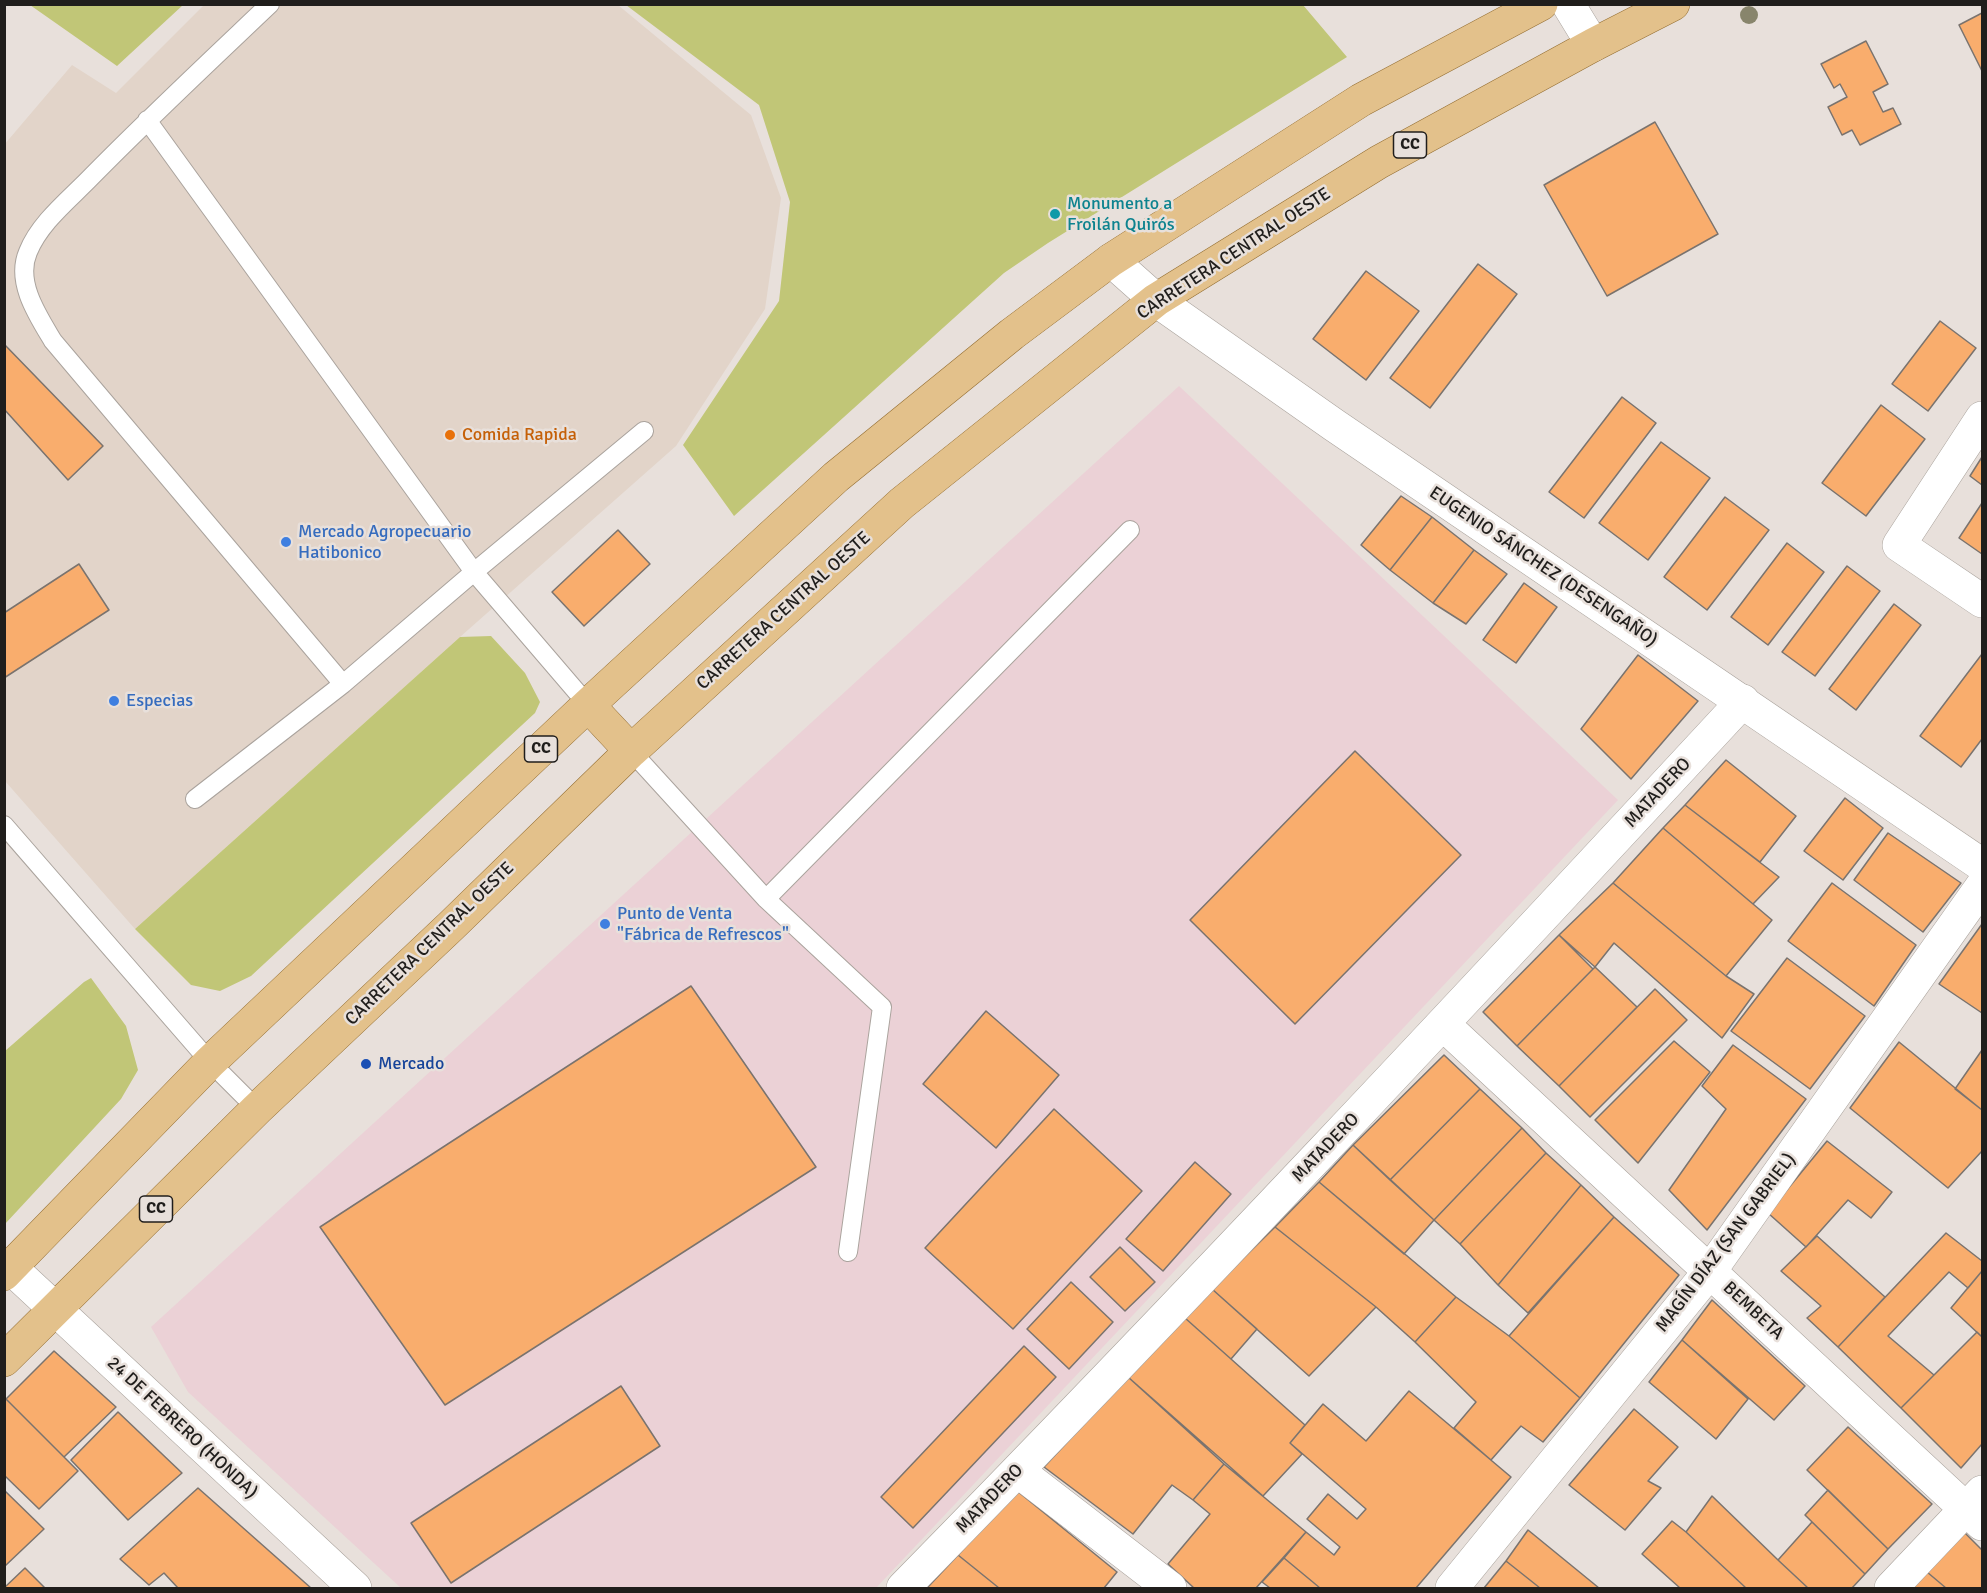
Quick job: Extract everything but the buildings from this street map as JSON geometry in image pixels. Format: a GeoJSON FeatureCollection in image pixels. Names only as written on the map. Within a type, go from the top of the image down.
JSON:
{"type":"FeatureCollection","features":[{"type":"Feature","properties":{"kind":"main road","name":"CC"},"geometry":{"type":"LineString","coordinates":[[7,1270],[210,1062],[588,705],[836,477],[1012,334],[1111,260],[1360,100],[1541,4]]}},
{"type":"Feature","properties":{"kind":"main road","name":"CARRETERA CENTRAL OESTE"},"geometry":{"type":"LineString","coordinates":[[4,1360],[258,1109],[631,751],[902,503],[1156,300],[1379,162],[1672,4]]}},
{"type":"Feature","properties":{"kind":"main road"},"geometry":{"type":"LineString","coordinates":[[588,705],[631,751]]}},
{"type":"Feature","properties":{"kind":"street"},"geometry":{"type":"LineString","coordinates":[[1568,4],[1593,45]]}},
{"type":"Feature","properties":{"kind":"street","name":"EUGENIO SÁNCHEZ (DESENGAÑO)"},"geometry":{"type":"LineString","coordinates":[[1111,260],[1156,300],[1334,425],[1743,701],[1981,866]]}},
{"type":"Feature","properties":{"kind":"street"},"geometry":{"type":"LineString","coordinates":[[1983,418],[1899,545],[1983,601]]}},
{"type":"Feature","properties":{"kind":"street","name":"MATADERO"},"geometry":{"type":"LineString","coordinates":[[903,1588],[1018,1471],[1444,1025],[1743,701]]}},
{"type":"Feature","properties":{"kind":"street","name":"MAGÍN DÍAZ (SAN GABRIEL)"},"geometry":{"type":"LineString","coordinates":[[1452,1588],[1710,1271],[1981,866]]}},
{"type":"Feature","properties":{"kind":"street","name":"BEMBETA"},"geometry":{"type":"LineString","coordinates":[[1444,1025],[1710,1271],[1977,1508]]}},
{"type":"Feature","properties":{"kind":"street","name":"24 DE FEBRERO (HONDA)"},"geometry":{"type":"LineString","coordinates":[[7,1270],[54,1310],[355,1588]]}},
{"type":"Feature","properties":{"kind":"street"},"geometry":{"type":"LineString","coordinates":[[1018,1471],[1170,1588]]}},
{"type":"Feature","properties":{"kind":"street"},"geometry":{"type":"LineString","coordinates":[[1891,1588],[1977,1508]]}},
{"type":"Feature","properties":{"kind":"lane"},"geometry":{"type":"LineString","coordinates":[[270,4],[147,120],[44,225],[27,254],[24,281],[35,311],[53,341],[343,684]]}},
{"type":"Feature","properties":{"kind":"lane"},"geometry":{"type":"LineString","coordinates":[[147,120],[474,572],[588,705]]}},
{"type":"Feature","properties":{"kind":"lane"},"geometry":{"type":"LineString","coordinates":[[195,799],[343,684],[644,431]]}},
{"type":"Feature","properties":{"kind":"lane"},"geometry":{"type":"LineString","coordinates":[[765,898],[1130,530]]}},
{"type":"Feature","properties":{"kind":"lane"},"geometry":{"type":"LineString","coordinates":[[631,751],[765,898],[882,1007],[849,1252]]}},
{"type":"Feature","properties":{"kind":"lane"},"geometry":{"type":"LineString","coordinates":[[4,825],[210,1062],[258,1109]]}},
{"type":"Feature","properties":{"kind":"shaded area","name":"Mercado Agropecuario Hatibonico"},"geometry":{"type":"Polygon","coordinates":[[[204,5],[618,5],[751,115],[781,198],[765,309],[676,446],[135,929],[5,781],[4,145],[72,65],[116,93],[204,5]]]}},
{"type":"Feature","properties":{"kind":"shaded area"},"geometry":{"type":"Polygon","coordinates":[[[1179,386],[1618,800],[876,1588],[401,1588],[188,1392],[151,1327],[1179,386]]]}},
{"type":"Feature","properties":{"kind":"green space"},"geometry":{"type":"Polygon","coordinates":[[[183,4],[117,66],[30,5],[183,4]]]}},
{"type":"Feature","properties":{"kind":"green space"},"geometry":{"type":"Polygon","coordinates":[[[626,5],[1303,5],[1347,57],[1048,243],[1004,273],[734,516],[683,445],[779,301],[790,202],[759,105],[626,5]]]}},
{"type":"Feature","properties":{"kind":"green space"},"geometry":{"type":"Polygon","coordinates":[[[491,636],[525,673],[540,702],[535,713],[251,976],[220,991],[191,985],[135,929],[460,637],[491,636]]]}},
{"type":"Feature","properties":{"kind":"green space"},"geometry":{"type":"Polygon","coordinates":[[[91,978],[126,1026],[138,1070],[121,1099],[5,1224],[5,1051],[91,978]]]}},
{"type":"Feature","properties":{"kind":"place","name":"Monumento a Froilán Quirós"},"geometry":{"type":"Point","coordinates":[1055,214]}},
{"type":"Feature","properties":{"kind":"place","name":"Comida Rapida"},"geometry":{"type":"Point","coordinates":[450,435]}},
{"type":"Feature","properties":{"kind":"place","name":"Mercado Agropecuario Hatibonico"},"geometry":{"type":"Point","coordinates":[286,542]}},
{"type":"Feature","properties":{"kind":"place","name":"Especias"},"geometry":{"type":"Point","coordinates":[114,701]}},
{"type":"Feature","properties":{"kind":"place","name":"Punto de Venta \"Fábrica de Refrescos\""},"geometry":{"type":"Point","coordinates":[605,924]}},
{"type":"Feature","properties":{"kind":"place","name":"Mercado"},"geometry":{"type":"Point","coordinates":[366,1064]}}]}
